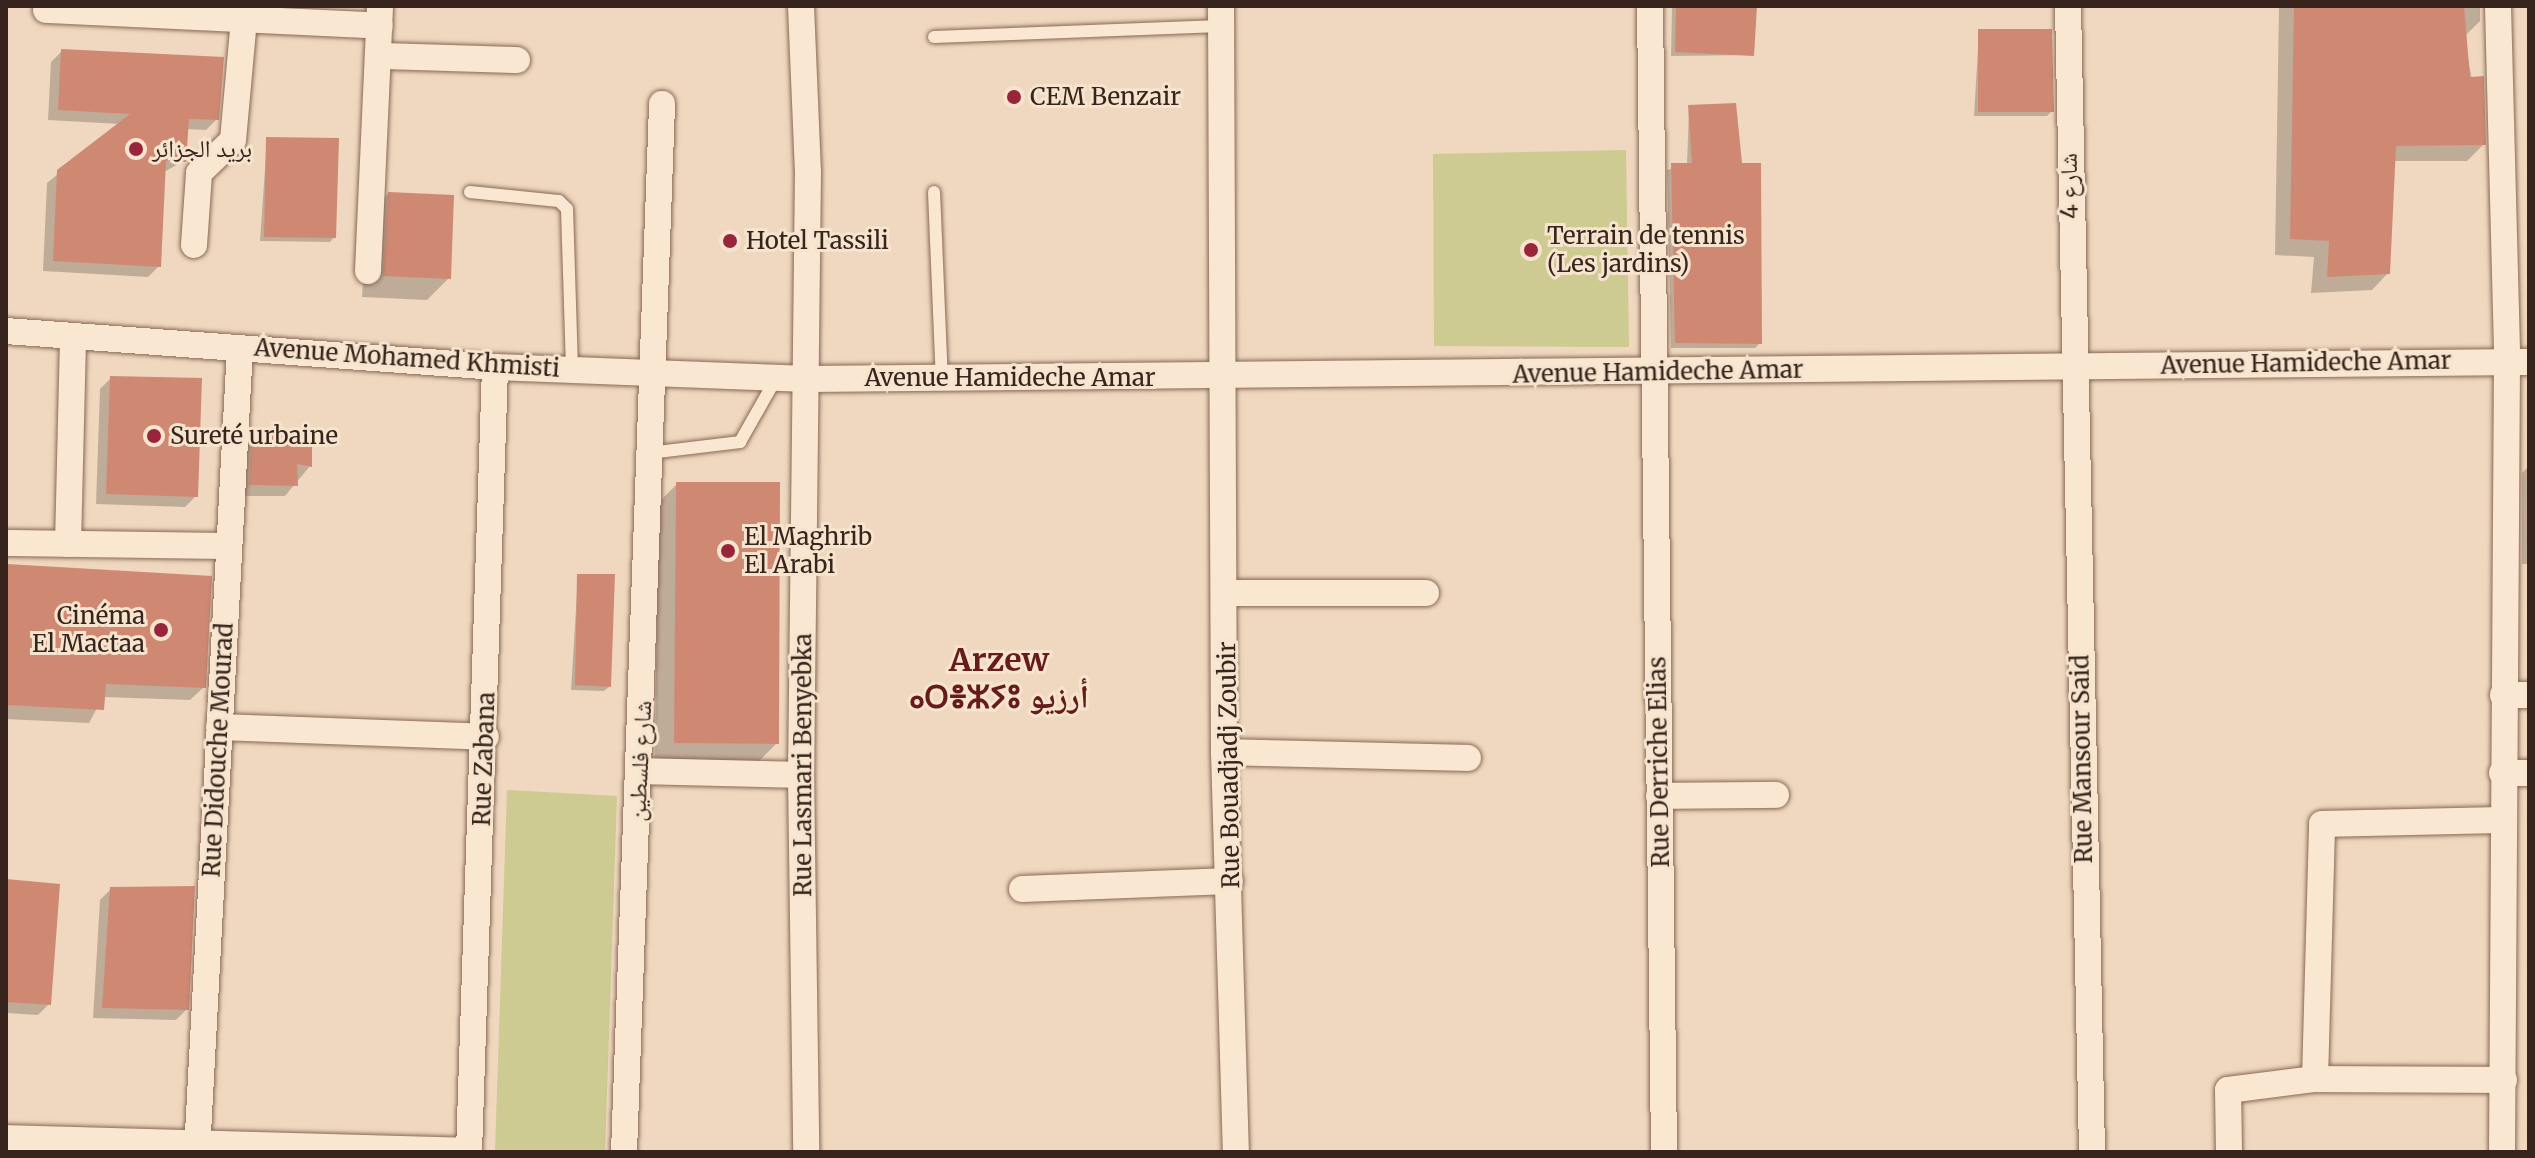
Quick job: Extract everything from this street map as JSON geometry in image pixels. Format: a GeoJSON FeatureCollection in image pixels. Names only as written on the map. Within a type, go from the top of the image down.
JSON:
{"type":"FeatureCollection","features":[{"type":"Feature","properties":{"kind":"street","name":"Rue Lasmari Benyebka"},"geometry":{"type":"LineString","coordinates":[[801,6],[808,379],[801,775],[806,1152]]}},
{"type":"Feature","properties":{"kind":"street","name":"Rue Derriche Elias"},"geometry":{"type":"LineString","coordinates":[[1650,6],[1664,1152]]}},
{"type":"Feature","properties":{"kind":"street","name":"شارع 4"},"geometry":{"type":"LineString","coordinates":[[2068,6],[2072,365]]}},
{"type":"Feature","properties":{"kind":"street"},"geometry":{"type":"LineString","coordinates":[[2498,6],[2518,361],[2516,695],[2502,773],[2499,820],[2504,1080],[2502,1152]]}},
{"type":"Feature","properties":{"kind":"street"},"geometry":{"type":"LineString","coordinates":[[46,10],[244,19],[380,16],[368,271]]}},
{"type":"Feature","properties":{"kind":"street","name":"Rue Bouadjadj Zoubir"},"geometry":{"type":"LineString","coordinates":[[1221,16],[1228,593],[1224,752],[1236,1152]]}},
{"type":"Feature","properties":{"kind":"street"},"geometry":{"type":"LineString","coordinates":[[194,245],[199,173],[233,140],[244,19]]}},
{"type":"Feature","properties":{"kind":"street"},"geometry":{"type":"LineString","coordinates":[[380,56],[517,60]]}},
{"type":"Feature","properties":{"kind":"street","name":"شارع فلسطين"},"geometry":{"type":"LineString","coordinates":[[624,1152],[640,771],[649,453],[647,371],[662,104]]}},
{"type":"Feature","properties":{"kind":"street","name":"Avenue Mohamed Khmisti"},"geometry":{"type":"LineString","coordinates":[[6,333],[495,367],[808,379]]}},
{"type":"Feature","properties":{"kind":"street"},"geometry":{"type":"LineString","coordinates":[[68,544],[73,337]]}},
{"type":"Feature","properties":{"kind":"street","name":"Rue Didouche Mourad"},"geometry":{"type":"LineString","coordinates":[[197,1147],[240,348]]}},
{"type":"Feature","properties":{"kind":"street","name":"Avenue Hamideche Amar"},"geometry":{"type":"LineString","coordinates":[[808,379],[1227,378],[2518,361]]}},
{"type":"Feature","properties":{"kind":"street","name":"Rue Mansour Said"},"geometry":{"type":"LineString","coordinates":[[2072,365],[2092,1152]]}},
{"type":"Feature","properties":{"kind":"street","name":"Rue Zabana"},"geometry":{"type":"LineString","coordinates":[[469,1152],[486,737],[495,367]]}},
{"type":"Feature","properties":{"kind":"street"},"geometry":{"type":"LineString","coordinates":[[6,543],[229,546]]}},
{"type":"Feature","properties":{"kind":"street"},"geometry":{"type":"LineString","coordinates":[[1228,593],[1426,593]]}},
{"type":"Feature","properties":{"kind":"street"},"geometry":{"type":"LineString","coordinates":[[219,727],[486,737]]}},
{"type":"Feature","properties":{"kind":"street"},"geometry":{"type":"LineString","coordinates":[[1224,752],[1468,758]]}},
{"type":"Feature","properties":{"kind":"street"},"geometry":{"type":"LineString","coordinates":[[640,771],[801,775]]}},
{"type":"Feature","properties":{"kind":"street"},"geometry":{"type":"LineString","coordinates":[[2502,773],[2529,773]]}},
{"type":"Feature","properties":{"kind":"street"},"geometry":{"type":"LineString","coordinates":[[1659,796],[1776,795]]}},
{"type":"Feature","properties":{"kind":"street"},"geometry":{"type":"LineString","coordinates":[[2315,1079],[2322,824],[2499,820]]}},
{"type":"Feature","properties":{"kind":"street"},"geometry":{"type":"LineString","coordinates":[[1022,889],[1230,881]]}},
{"type":"Feature","properties":{"kind":"street"},"geometry":{"type":"LineString","coordinates":[[2229,1152],[2228,1090],[2315,1079],[2504,1080]]}},
{"type":"Feature","properties":{"kind":"street"},"geometry":{"type":"LineString","coordinates":[[6,1138],[197,1147],[469,1152]]}},
{"type":"Feature","properties":{"kind":"lane"},"geometry":{"type":"LineString","coordinates":[[934,37],[1221,16]]}},
{"type":"Feature","properties":{"kind":"lane"},"geometry":{"type":"LineString","coordinates":[[470,192],[559,201],[567,209],[572,369]]}},
{"type":"Feature","properties":{"kind":"lane"},"geometry":{"type":"LineString","coordinates":[[934,192],[942,379]]}},
{"type":"Feature","properties":{"kind":"lane"},"geometry":{"type":"LineString","coordinates":[[649,453],[740,442],[777,377]]}},
{"type":"Feature","properties":{"kind":"shaded area","name":"Terrain de tennis (Les jardins)"},"geometry":{"type":"Polygon","coordinates":[[[1626,150],[1629,347],[1434,346],[1433,154],[1626,150]]]}},
{"type":"Feature","properties":{"kind":"shaded area"},"geometry":{"type":"Polygon","coordinates":[[[507,790],[617,796],[605,1152],[495,1152],[507,790]]]}},
{"type":"Feature","properties":{"kind":"building"},"geometry":{"type":"Polygon","coordinates":[[[1676,6],[1757,6],[1754,56],[1675,52],[1676,6]]]}},
{"type":"Feature","properties":{"kind":"building"},"geometry":{"type":"Polygon","coordinates":[[[2294,6],[2464,6],[2470,77],[2484,76],[2486,145],[2396,146],[2390,274],[2327,277],[2329,241],[2290,239],[2294,6]]]}},
{"type":"Feature","properties":{"kind":"building"},"geometry":{"type":"Polygon","coordinates":[[[1978,29],[2052,29],[2054,112],[1978,112],[1978,29]]]}},
{"type":"Feature","properties":{"kind":"building","name":"بريد الجزائر"},"geometry":{"type":"Polygon","coordinates":[[[61,49],[224,57],[219,120],[189,119],[186,162],[166,161],[161,267],[53,261],[57,170],[130,114],[58,110],[61,49]]]}},
{"type":"Feature","properties":{"kind":"building"},"geometry":{"type":"Polygon","coordinates":[[[1736,103],[1742,163],[1761,163],[1762,344],[1675,343],[1671,163],[1692,163],[1688,105],[1736,103]]]}},
{"type":"Feature","properties":{"kind":"building"},"geometry":{"type":"Polygon","coordinates":[[[266,137],[339,138],[336,238],[264,237],[266,137]]]}},
{"type":"Feature","properties":{"kind":"building"},"geometry":{"type":"Polygon","coordinates":[[[388,192],[454,195],[451,279],[383,276],[388,192]]]}},
{"type":"Feature","properties":{"kind":"building","name":"Sureté urbaine"},"geometry":{"type":"Polygon","coordinates":[[[110,376],[202,378],[198,497],[106,494],[110,376]]]}},
{"type":"Feature","properties":{"kind":"building"},"geometry":{"type":"Polygon","coordinates":[[[252,429],[312,435],[312,467],[297,464],[298,486],[249,485],[252,429]]]}},
{"type":"Feature","properties":{"kind":"building"},"geometry":{"type":"Polygon","coordinates":[[[676,482],[780,482],[779,744],[674,743],[676,482]]]}},
{"type":"Feature","properties":{"kind":"building"},"geometry":{"type":"Polygon","coordinates":[[[7,564],[212,576],[206,688],[106,684],[104,710],[6,705],[7,564]]]}},
{"type":"Feature","properties":{"kind":"building"},"geometry":{"type":"Polygon","coordinates":[[[577,574],[615,574],[611,687],[575,685],[577,574]]]}},
{"type":"Feature","properties":{"kind":"building"},"geometry":{"type":"Polygon","coordinates":[[[6,879],[60,884],[51,1005],[6,1002],[6,879]]]}},
{"type":"Feature","properties":{"kind":"building"},"geometry":{"type":"Polygon","coordinates":[[[195,886],[189,1010],[102,1008],[110,887],[195,886]]]}},
{"type":"Feature","properties":{"kind":"place","name":"CEM Benzair"},"geometry":{"type":"Point","coordinates":[1014,97]}},
{"type":"Feature","properties":{"kind":"place","name":"بريد الجزائر"},"geometry":{"type":"Point","coordinates":[136,149]}},
{"type":"Feature","properties":{"kind":"place","name":"Hotel Tassili"},"geometry":{"type":"Point","coordinates":[730,241]}},
{"type":"Feature","properties":{"kind":"place","name":"Terrain de tennis (Les jardins)"},"geometry":{"type":"Point","coordinates":[1531,250]}},
{"type":"Feature","properties":{"kind":"place","name":"Sureté urbaine"},"geometry":{"type":"Point","coordinates":[154,436]}},
{"type":"Feature","properties":{"kind":"place","name":"El Maghrib El Arabi"},"geometry":{"type":"Point","coordinates":[728,551]}},
{"type":"Feature","properties":{"kind":"place","name":"Cinéma El Mactaa"},"geometry":{"type":"Point","coordinates":[161,630]}},
{"type":"Feature","properties":{"kind":"district","name":"Arzew ⴰⵔⴻⵣⵢⵓ أرزيو"},"geometry":{"type":"Point","coordinates":[999,680]}}]}
